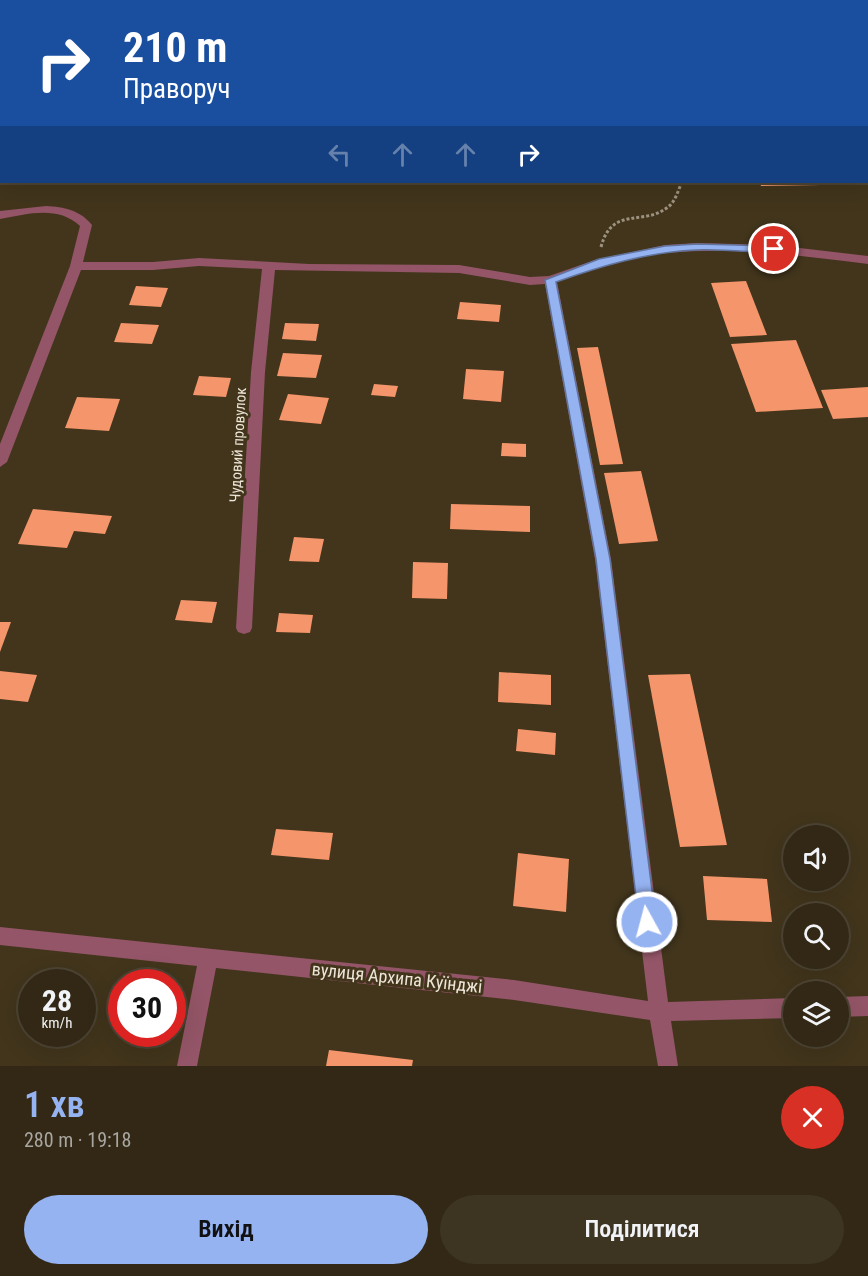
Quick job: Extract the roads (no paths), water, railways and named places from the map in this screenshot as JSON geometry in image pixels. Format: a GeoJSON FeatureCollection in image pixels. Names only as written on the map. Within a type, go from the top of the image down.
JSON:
{"type":"FeatureCollection","features":[{"type":"Feature","properties":{"kind":"street"},"geometry":{"type":"LineString","coordinates":[[0,214],[49,209],[70,213],[86,225],[76,266],[0,462]]}},
{"type":"Feature","properties":{"kind":"street"},"geometry":{"type":"LineString","coordinates":[[76,266],[153,266],[199,262],[309,268],[459,269],[512,280],[550,280],[599,263],[665,249],[697,247],[774,249],[868,260]]}},
{"type":"Feature","properties":{"kind":"street","name":"Чудовий провулок"},"geometry":{"type":"LineString","coordinates":[[244,628],[258,372],[269,265]]}},
{"type":"Feature","properties":{"kind":"street"},"geometry":{"type":"LineString","coordinates":[[550,280],[603,559],[658,1012],[668,1066]]}},
{"type":"Feature","properties":{"kind":"street","name":"вулиця Архипа Куїнджі"},"geometry":{"type":"LineString","coordinates":[[0,936],[514,990],[658,1012],[783,1008]]}},
{"type":"Feature","properties":{"kind":"street"},"geometry":{"type":"LineString","coordinates":[[187,1066],[208,959]]}},
{"type":"Feature","properties":{"kind":"street"},"geometry":{"type":"LineString","coordinates":[[849,1007],[868,1006]]}}]}
